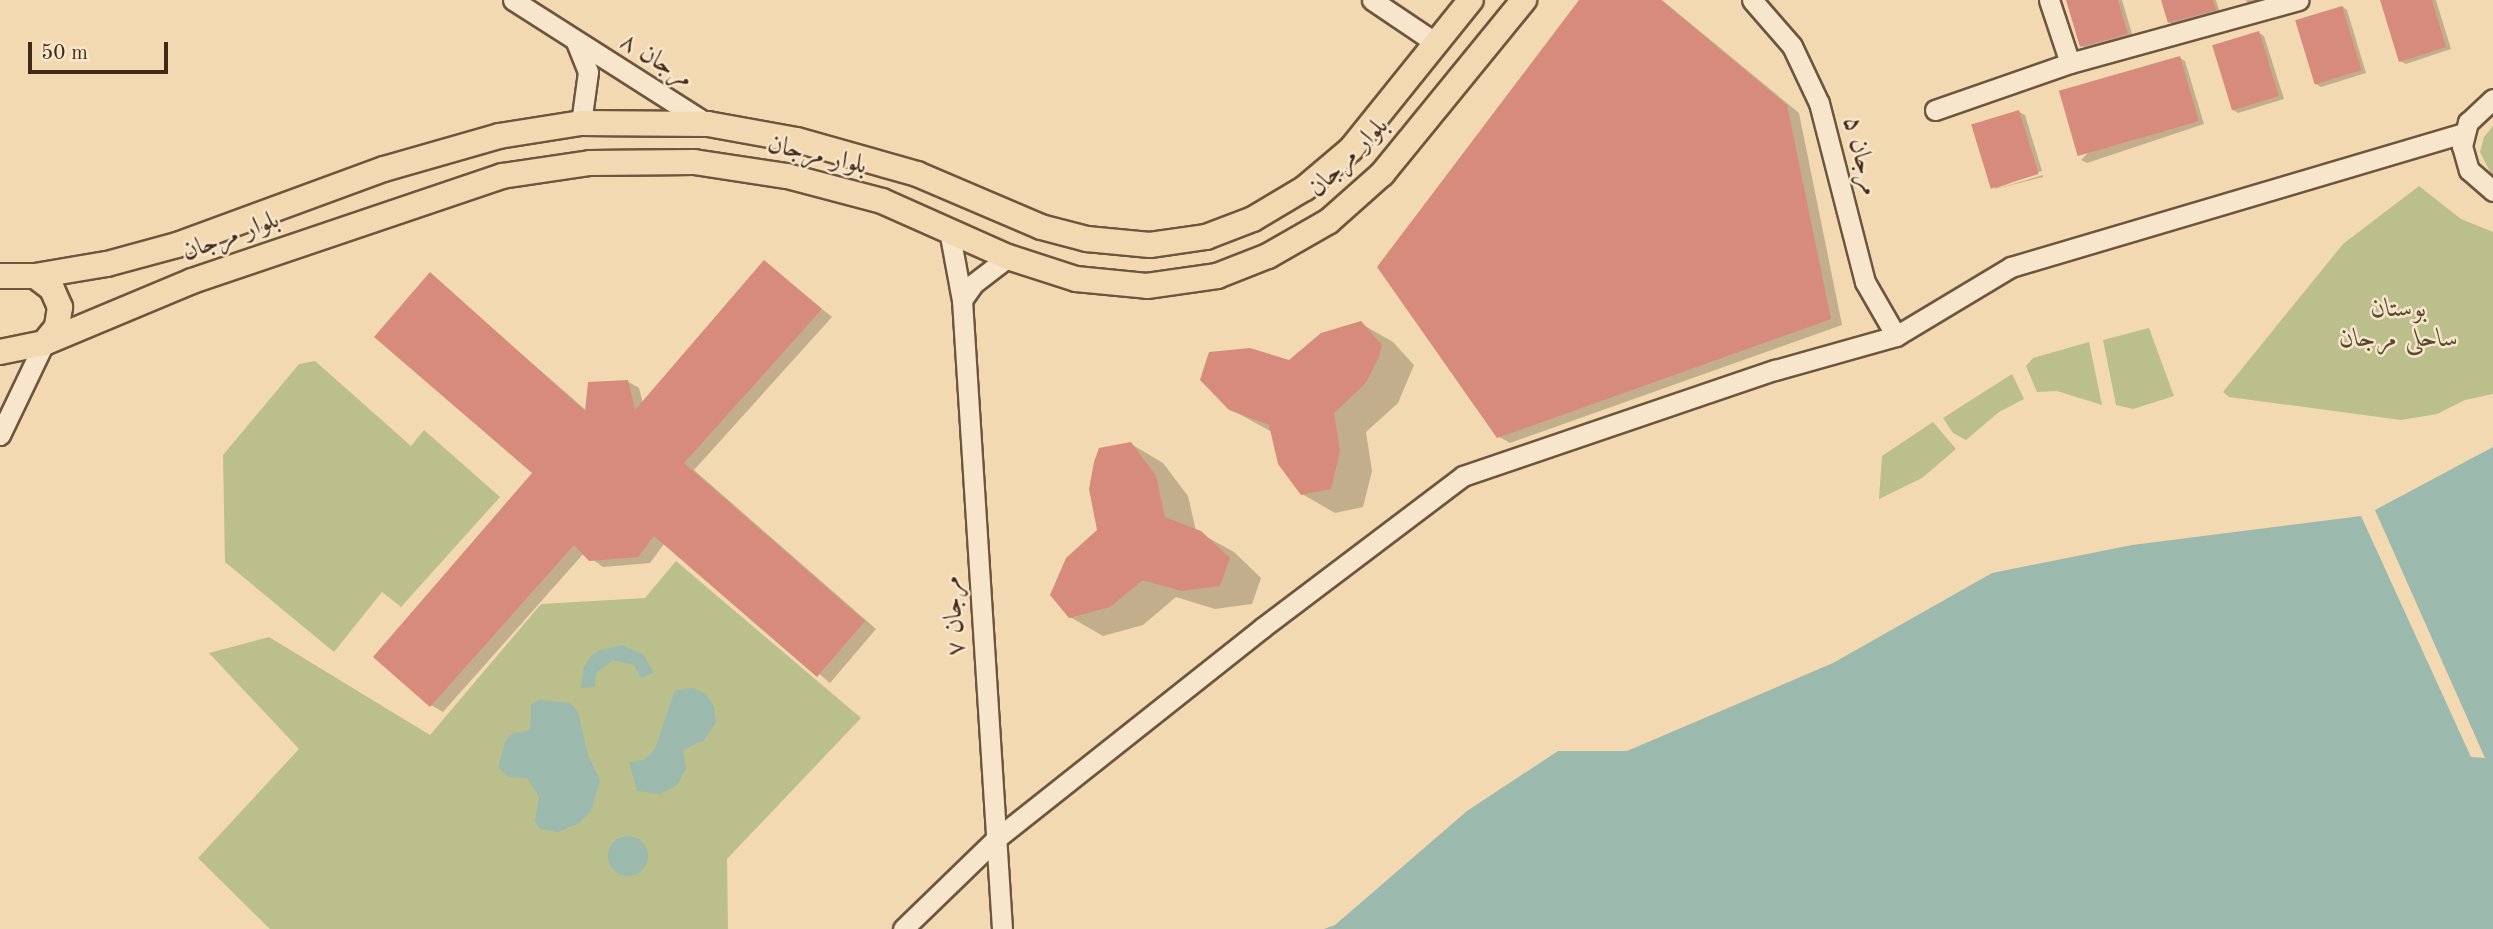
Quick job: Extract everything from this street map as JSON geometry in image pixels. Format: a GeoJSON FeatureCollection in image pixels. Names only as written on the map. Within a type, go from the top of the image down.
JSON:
{"type":"FeatureCollection","features":[{"type":"Feature","properties":{"kind":"main road","name":"بلوار مرجان"},"geometry":{"type":"LineString","coordinates":[[0,276],[35,276],[107,264],[177,245],[384,169],[499,136],[581,123],[708,124],[797,140],[917,174],[1041,228],[1087,239],[1150,245],[1206,237],[1253,219],[1306,188],[1351,149],[1472,0]]}},
{"type":"Feature","properties":{"kind":"main road","name":"بلوار مرجان"},"geometry":{"type":"LineString","coordinates":[[0,352],[44,343],[192,281],[502,176],[590,163],[694,162],[787,176],[882,201],[1009,257],[1076,279],[1147,286],[1217,276],[1268,256],[1329,221],[1382,174],[1466,67],[1524,0]]}},
{"type":"Feature","properties":{"kind":"main road"},"geometry":{"type":"LineString","coordinates":[[1436,43],[1466,67]]}},
{"type":"Feature","properties":{"kind":"main road"},"geometry":{"type":"LineString","coordinates":[[35,276],[52,289],[60,307],[57,327],[44,343]]}},
{"type":"Feature","properties":{"kind":"street","name":"مرجان ۸"},"geometry":{"type":"LineString","coordinates":[[513,0],[708,124]]}},
{"type":"Feature","properties":{"kind":"street"},"geometry":{"type":"LineString","coordinates":[[1372,0],[1436,43]]}},
{"type":"Feature","properties":{"kind":"street","name":"مرجان ۵"},"geometry":{"type":"LineString","coordinates":[[1752,0],[1792,46],[1819,103],[1865,282],[1896,336]]}},
{"type":"Feature","properties":{"kind":"street"},"geometry":{"type":"LineString","coordinates":[[2049,0],[2070,63]]}},
{"type":"Feature","properties":{"kind":"street"},"geometry":{"type":"LineString","coordinates":[[1935,110],[2070,63],[2298,0]]}},
{"type":"Feature","properties":{"kind":"street","name":"مرجان ۸"},"geometry":{"type":"LineString","coordinates":[[576,42],[588,72],[581,123]]}},
{"type":"Feature","properties":{"kind":"street"},"geometry":{"type":"LineString","coordinates":[[903,929],[996,839],[1262,628],[1463,476],[1775,370],[1896,336],[2011,267],[2464,133],[2490,100]]}},
{"type":"Feature","properties":{"kind":"street"},"geometry":{"type":"LineString","coordinates":[[2464,133],[2469,170],[2493,191]]}},
{"type":"Feature","properties":{"kind":"street","name":"مرجان ۷"},"geometry":{"type":"LineString","coordinates":[[949,230],[962,300],[1002,929]]}},
{"type":"Feature","properties":{"kind":"street"},"geometry":{"type":"LineString","coordinates":[[962,300],[973,284],[1009,257]]}},
{"type":"Feature","properties":{"kind":"street"},"geometry":{"type":"LineString","coordinates":[[0,435],[44,343]]}},
{"type":"Feature","properties":{"kind":"green space"},"geometry":{"type":"Polygon","coordinates":[[[2493,126],[2493,178],[2480,152],[2484,137],[2493,126]]]}},
{"type":"Feature","properties":{"kind":"green space","name":"بوستان ساحلی مرجان"},"geometry":{"type":"Polygon","coordinates":[[[2419,186],[2461,219],[2493,232],[2493,394],[2465,400],[2437,414],[2401,420],[2229,397],[2223,392],[2343,244],[2419,186]]]}},
{"type":"Feature","properties":{"kind":"green space"},"geometry":{"type":"Polygon","coordinates":[[[2149,328],[2174,396],[2133,409],[2116,405],[2103,340],[2149,328]]]}},
{"type":"Feature","properties":{"kind":"green space"},"geometry":{"type":"Polygon","coordinates":[[[2089,342],[2102,405],[2057,391],[2037,392],[2026,366],[2033,358],[2089,342]]]}},
{"type":"Feature","properties":{"kind":"green space"},"geometry":{"type":"Polygon","coordinates":[[[315,361],[411,446],[424,430],[500,497],[401,607],[382,592],[334,652],[225,562],[223,455],[299,364],[315,361]]]}},
{"type":"Feature","properties":{"kind":"green space"},"geometry":{"type":"Polygon","coordinates":[[[2012,374],[2024,399],[1999,412],[1966,440],[1953,433],[1943,418],[2012,374]]]}},
{"type":"Feature","properties":{"kind":"green space"},"geometry":{"type":"Polygon","coordinates":[[[1933,422],[1956,449],[1922,478],[1879,499],[1882,456],[1933,422]]]}},
{"type":"Feature","properties":{"kind":"green space"},"geometry":{"type":"Polygon","coordinates":[[[676,561],[861,718],[727,859],[728,929],[270,929],[198,858],[299,749],[209,653],[269,637],[430,735],[541,604],[645,598],[676,561]]]}},
{"type":"Feature","properties":{"kind":"shaded area"},"geometry":{"type":"Polygon","coordinates":[[[2493,447],[2493,929],[1324,929],[1335,925],[1467,811],[1558,751],[1627,751],[1833,663],[1992,573],[2132,545],[2361,516],[2471,757],[2485,758],[2375,510],[2493,447]]]}},
{"type":"Feature","properties":{"kind":"shaded area"},"geometry":{"type":"Polygon","coordinates":[[[623,645],[644,655],[654,673],[641,678],[634,665],[613,660],[596,673],[595,687],[581,688],[584,667],[590,657],[600,650],[623,645]]]}},
{"type":"Feature","properties":{"kind":"shaded area"},"geometry":{"type":"Polygon","coordinates":[[[693,688],[706,694],[714,707],[716,722],[704,740],[683,750],[686,769],[677,785],[660,794],[637,791],[629,762],[644,760],[655,749],[675,690],[693,688]]]}},
{"type":"Feature","properties":{"kind":"shaded area"},"geometry":{"type":"Polygon","coordinates":[[[539,700],[570,703],[578,712],[588,755],[600,780],[591,811],[579,823],[558,832],[540,829],[535,822],[539,797],[527,778],[509,777],[498,768],[505,742],[511,734],[530,730],[531,704],[539,700]]]}},
{"type":"Feature","properties":{"kind":"shaded area"},"geometry":{"type":"Polygon","coordinates":[[[628,836],[636,837],[642,842],[647,848],[647,864],[642,870],[636,875],[628,876],[620,875],[614,870],[609,864],[608,856],[609,848],[614,842],[620,837],[628,836]]]}},
{"type":"Feature","properties":{"kind":"building"},"geometry":{"type":"Polygon","coordinates":[[[1579,0],[1661,0],[1787,105],[1831,319],[1497,438],[1377,267],[1579,0]]]}},
{"type":"Feature","properties":{"kind":"building"},"geometry":{"type":"Polygon","coordinates":[[[2066,0],[2118,0],[2128,34],[2080,47],[2066,0]]]}},
{"type":"Feature","properties":{"kind":"building"},"geometry":{"type":"Polygon","coordinates":[[[2161,0],[2213,0],[2216,10],[2168,23],[2161,0]]]}},
{"type":"Feature","properties":{"kind":"building"},"geometry":{"type":"Polygon","coordinates":[[[2380,0],[2432,0],[2446,47],[2399,62],[2380,0]]]}},
{"type":"Feature","properties":{"kind":"building"},"geometry":{"type":"Polygon","coordinates":[[[2342,6],[2362,70],[2315,84],[2295,20],[2342,6]]]}},
{"type":"Feature","properties":{"kind":"building"},"geometry":{"type":"Polygon","coordinates":[[[2259,31],[2279,96],[2232,110],[2212,45],[2259,31]]]}},
{"type":"Feature","properties":{"kind":"building"},"geometry":{"type":"Polygon","coordinates":[[[2180,56],[2199,121],[2078,156],[2059,91],[2180,56]]]}},
{"type":"Feature","properties":{"kind":"building"},"geometry":{"type":"Polygon","coordinates":[[[2019,110],[2039,174],[1991,189],[1971,125],[2019,110]]]}},
{"type":"Feature","properties":{"kind":"building"},"geometry":{"type":"Polygon","coordinates":[[[764,260],[822,309],[684,463],[865,621],[817,677],[654,536],[638,557],[589,561],[574,545],[430,707],[373,657],[532,473],[374,337],[430,272],[585,411],[588,382],[628,380],[635,410],[764,260]]]}},
{"type":"Feature","properties":{"kind":"building"},"geometry":{"type":"Polygon","coordinates":[[[1361,321],[1382,345],[1378,359],[1365,384],[1334,413],[1340,451],[1331,489],[1301,495],[1278,464],[1269,425],[1229,410],[1200,380],[1209,352],[1250,348],[1289,360],[1321,333],[1361,321]]]}},
{"type":"Feature","properties":{"kind":"building"},"geometry":{"type":"Polygon","coordinates":[[[1131,442],[1156,476],[1165,517],[1201,531],[1230,558],[1220,586],[1181,591],[1143,580],[1110,607],[1069,618],[1050,595],[1066,558],[1097,530],[1089,489],[1094,462],[1099,448],[1131,442]]]}}]}
